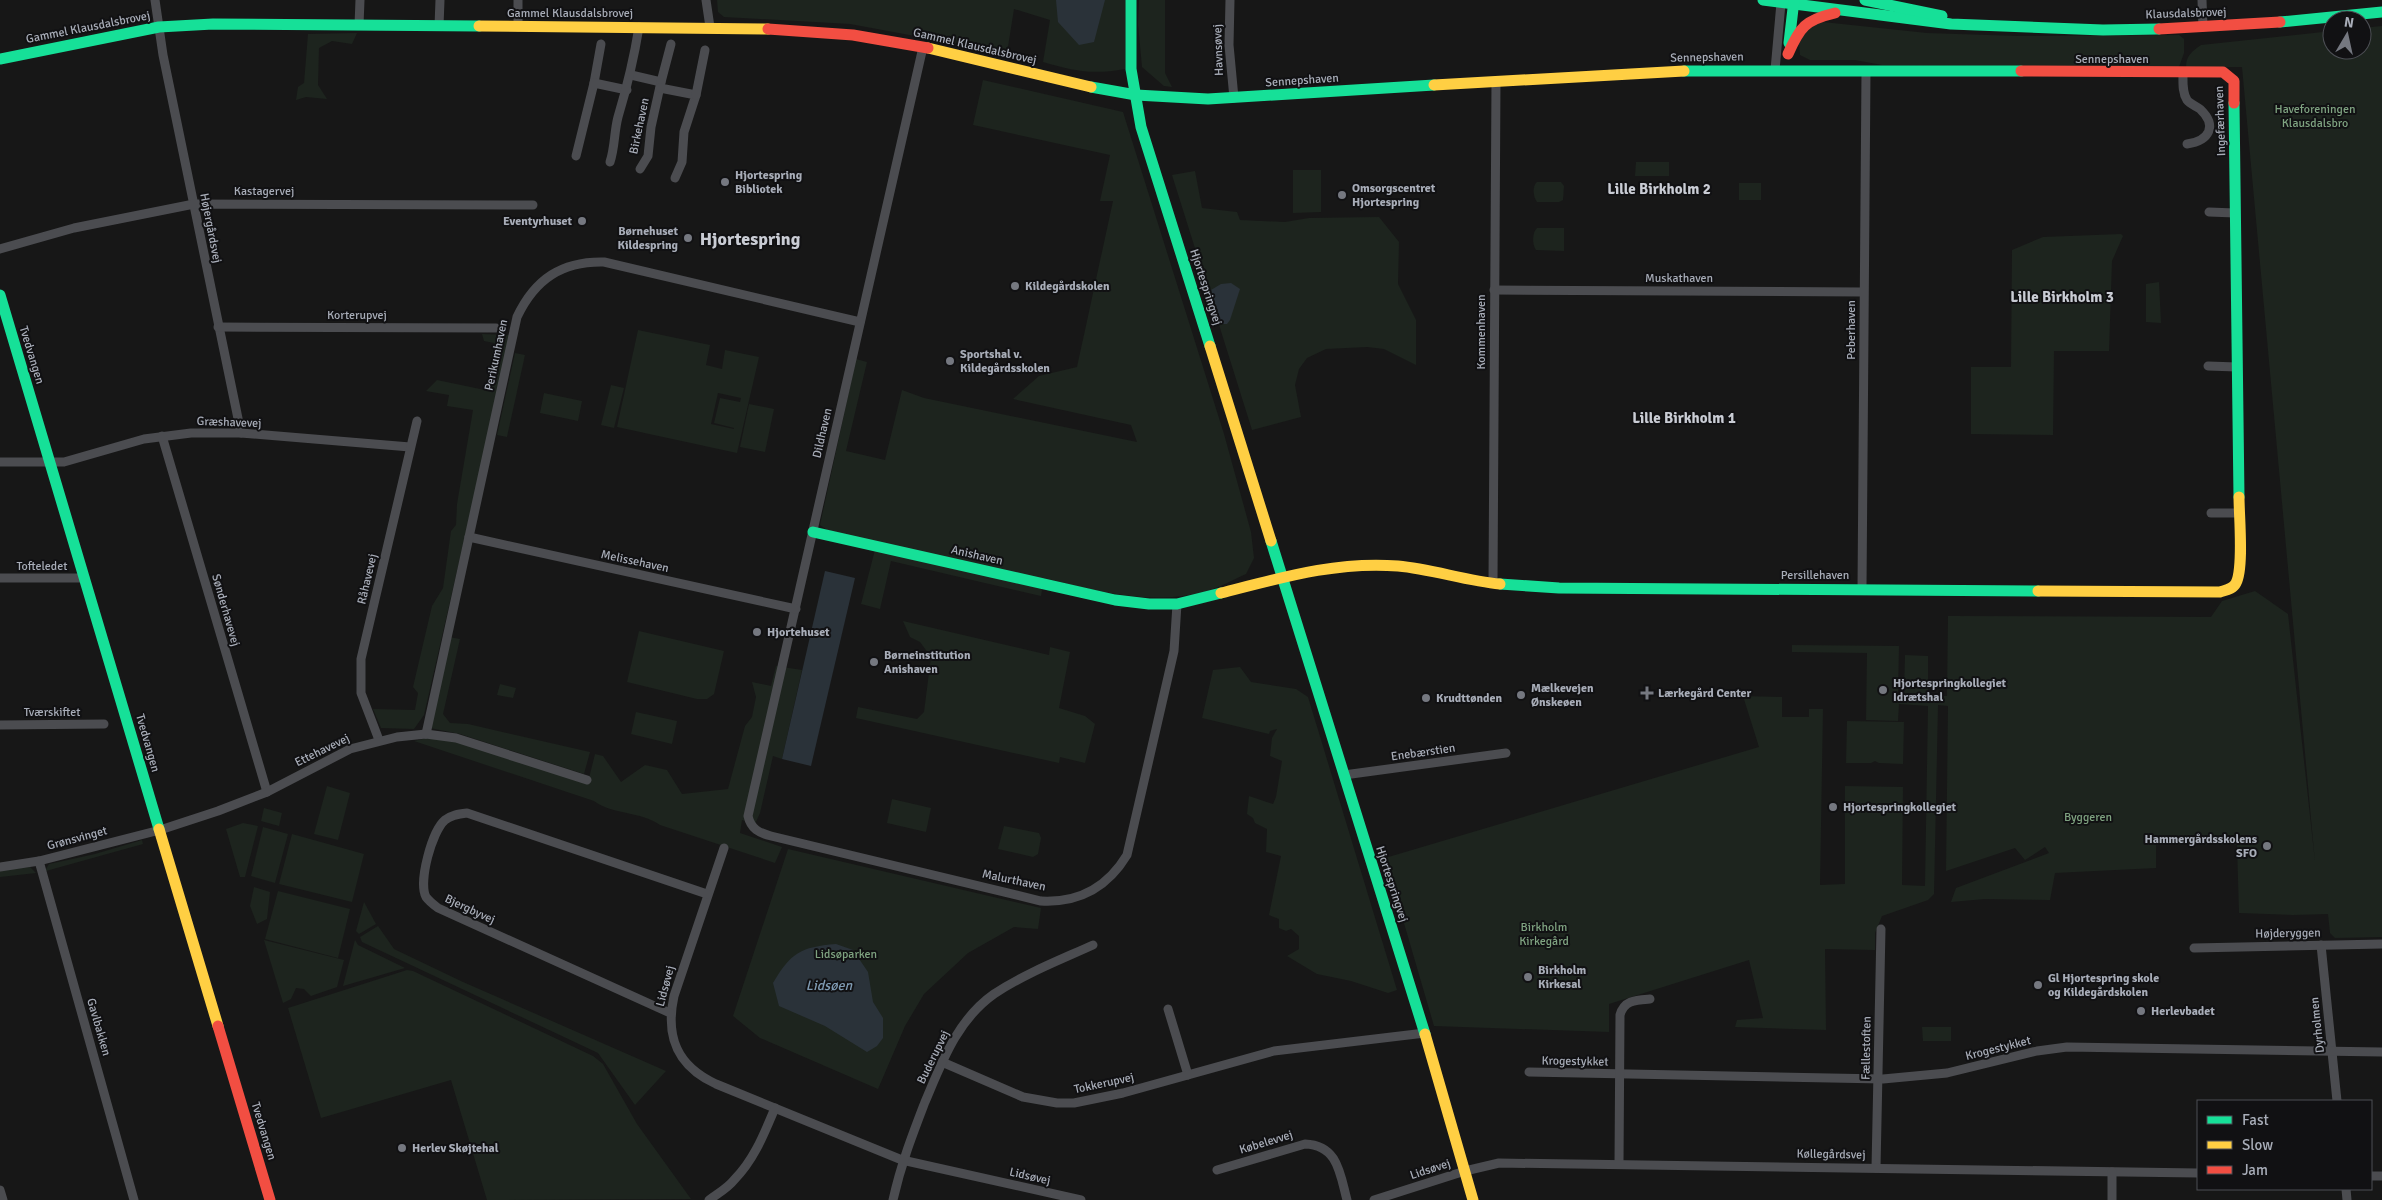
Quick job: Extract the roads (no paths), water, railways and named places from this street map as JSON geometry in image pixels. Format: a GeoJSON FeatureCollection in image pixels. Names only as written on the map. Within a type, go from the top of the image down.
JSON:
{"type":"FeatureCollection","features":[{"type":"Feature","properties":{"kind":"street","name":"Højergårdsvej"},"geometry":{"type":"LineString","coordinates":[[155,0],[218,327],[241,433]]}},
{"type":"Feature","properties":{"kind":"street"},"geometry":{"type":"LineString","coordinates":[[360,0],[360,25]]}},
{"type":"Feature","properties":{"kind":"street"},"geometry":{"type":"LineString","coordinates":[[440,0],[440,26]]}},
{"type":"Feature","properties":{"kind":"street"},"geometry":{"type":"LineString","coordinates":[[518,0],[518,26]]}},
{"type":"Feature","properties":{"kind":"street"},"geometry":{"type":"LineString","coordinates":[[706,0],[710,27]]}},
{"type":"Feature","properties":{"kind":"street","name":"Hjortespringvej"},"geometry":{"type":"LineString","coordinates":[[1131,0],[1131,69],[1141,127],[1284,577],[1425,1033],[1473,1200]]}},
{"type":"Feature","properties":{"kind":"street","name":"Havnsøvej"},"geometry":{"type":"LineString","coordinates":[[1230,0],[1229,45],[1234,98]]}},
{"type":"Feature","properties":{"kind":"street","name":"Klausdalsbrovej"},"geometry":{"type":"LineString","coordinates":[[1763,0],[1952,24],[2103,30],[2203,27],[2310,20],[2382,12]]}},
{"type":"Feature","properties":{"kind":"street","name":"Klausdalsbrovej"},"geometry":{"type":"LineString","coordinates":[[1864,0],[1943,16],[2021,27]]}},
{"type":"Feature","properties":{"kind":"street"},"geometry":{"type":"LineString","coordinates":[[2202,0],[2203,27]]}},
{"type":"Feature","properties":{"kind":"street"},"geometry":{"type":"LineString","coordinates":[[1788,2],[1788,71]]}},
{"type":"Feature","properties":{"kind":"street"},"geometry":{"type":"LineString","coordinates":[[1775,70],[1788,2]]}},
{"type":"Feature","properties":{"kind":"street"},"geometry":{"type":"LineString","coordinates":[[1788,54],[1800,28],[1808,20],[1844,11]]}},
{"type":"Feature","properties":{"kind":"street","name":"Gammel Klausdalsbrovej"},"geometry":{"type":"LineString","coordinates":[[0,59],[159,28],[213,24],[710,27],[806,30],[853,34],[923,47],[1056,80],[1136,95]]}},
{"type":"Feature","properties":{"kind":"street","name":"Birkehaven"},"geometry":{"type":"LineString","coordinates":[[610,162],[616,141],[618,119],[631,75],[639,27]]}},
{"type":"Feature","properties":{"kind":"street"},"geometry":{"type":"LineString","coordinates":[[576,156],[602,44]]}},
{"type":"Feature","properties":{"kind":"street","name":"Birkehaven"},"geometry":{"type":"LineString","coordinates":[[640,169],[648,156],[651,127],[671,44]]}},
{"type":"Feature","properties":{"kind":"street","name":"Dildhaven"},"geometry":{"type":"LineString","coordinates":[[750,825],[748,816],[923,47]]}},
{"type":"Feature","properties":{"kind":"street"},"geometry":{"type":"LineString","coordinates":[[675,178],[682,162],[684,132],[696,95],[705,50]]}},
{"type":"Feature","properties":{"kind":"street","name":"Sennepshaven"},"geometry":{"type":"LineString","coordinates":[[1136,95],[1234,98],[1635,72],[1775,70],[2183,73]]}},
{"type":"Feature","properties":{"kind":"street","name":"Peberhaven"},"geometry":{"type":"LineString","coordinates":[[1862,589],[1866,71]]}},
{"type":"Feature","properties":{"kind":"street","name":"Ingefærhaven"},"geometry":{"type":"LineString","coordinates":[[2183,73],[2223,72],[2234,81],[2240,567],[2238,583],[2233,589]]}},
{"type":"Feature","properties":{"kind":"street"},"geometry":{"type":"LineString","coordinates":[[2183,73],[2183,90],[2188,100],[2201,110],[2207,119],[2209,130],[2206,138],[2199,143],[2187,144]]}},
{"type":"Feature","properties":{"kind":"street","name":"Birkehaven"},"geometry":{"type":"LineString","coordinates":[[631,75],[696,95]]}},
{"type":"Feature","properties":{"kind":"street","name":"Kommenhaven"},"geometry":{"type":"LineString","coordinates":[[1493,583],[1496,81]]}},
{"type":"Feature","properties":{"kind":"street","name":"Birkehaven"},"geometry":{"type":"LineString","coordinates":[[594,83],[627,90]]}},
{"type":"Feature","properties":{"kind":"street","name":"Kastagervej"},"geometry":{"type":"LineString","coordinates":[[0,249],[74,228],[194,204],[532,205]]}},
{"type":"Feature","properties":{"kind":"street"},"geometry":{"type":"LineString","coordinates":[[2210,212],[2235,213]]}},
{"type":"Feature","properties":{"kind":"street","name":"Perikumhaven"},"geometry":{"type":"LineString","coordinates":[[426,734],[517,317],[524,302],[537,286],[551,275],[568,266],[586,262],[604,262],[860,322]]}},
{"type":"Feature","properties":{"kind":"street","name":"Muskathaven"},"geometry":{"type":"LineString","coordinates":[[1494,290],[1864,292]]}},
{"type":"Feature","properties":{"kind":"street","name":"Tvedvangen"},"geometry":{"type":"LineString","coordinates":[[0,294],[3,313],[50,463],[270,1200]]}},
{"type":"Feature","properties":{"kind":"street","name":"Korterupvej"},"geometry":{"type":"LineString","coordinates":[[218,327],[496,328]]}},
{"type":"Feature","properties":{"kind":"street"},"geometry":{"type":"LineString","coordinates":[[2208,366],[2237,367]]}},
{"type":"Feature","properties":{"kind":"street","name":"Råhavevej"},"geometry":{"type":"LineString","coordinates":[[378,740],[361,693],[361,659],[416,421]]}},
{"type":"Feature","properties":{"kind":"street","name":"Græshavevej"},"geometry":{"type":"LineString","coordinates":[[0,462],[64,462],[144,439],[191,433],[241,433],[410,447]]}},
{"type":"Feature","properties":{"kind":"street","name":"Sønderhavevej"},"geometry":{"type":"LineString","coordinates":[[162,436],[267,792]]}},
{"type":"Feature","properties":{"kind":"street"},"geometry":{"type":"LineString","coordinates":[[2211,513],[2239,513]]}},
{"type":"Feature","properties":{"kind":"street","name":"Anishaven"},"geometry":{"type":"LineString","coordinates":[[813,532],[1105,598],[1177,604]]}},
{"type":"Feature","properties":{"kind":"street","name":"Melissehaven"},"geometry":{"type":"LineString","coordinates":[[469,537],[796,609]]}},
{"type":"Feature","properties":{"kind":"street","name":"Persillehaven"},"geometry":{"type":"LineString","coordinates":[[1284,577],[1311,570],[1345,566],[1399,566],[1493,583],[1575,588],[2220,592],[2233,589]]}},
{"type":"Feature","properties":{"kind":"street"},"geometry":{"type":"LineString","coordinates":[[1177,604],[1284,577]]}},
{"type":"Feature","properties":{"kind":"street","name":"Tofteledet"},"geometry":{"type":"LineString","coordinates":[[0,578],[84,578]]}},
{"type":"Feature","properties":{"kind":"street","name":"Malurthaven"},"geometry":{"type":"LineString","coordinates":[[750,825],[756,831],[771,836],[1041,901],[1071,900],[1085,895],[1110,879],[1127,855],[1172,658],[1177,630],[1177,604]]}},
{"type":"Feature","properties":{"kind":"street","name":"Tværskiftet"},"geometry":{"type":"LineString","coordinates":[[0,725],[104,724]]}},
{"type":"Feature","properties":{"kind":"street","name":"Ettehavevej"},"geometry":{"type":"LineString","coordinates":[[160,830],[218,811],[267,792],[350,749],[378,740],[426,734],[456,738],[587,780]]}},
{"type":"Feature","properties":{"kind":"street","name":"Enebærstien"},"geometry":{"type":"LineString","coordinates":[[1344,775],[1506,753]]}},
{"type":"Feature","properties":{"kind":"street","name":"Bjergbyvej"},"geometry":{"type":"LineString","coordinates":[[670,1013],[438,908],[426,898],[423,887],[424,875],[436,830],[445,820],[455,814],[467,813],[707,894]]}},
{"type":"Feature","properties":{"kind":"street","name":"Grønsvinget"},"geometry":{"type":"LineString","coordinates":[[0,867],[39,861],[160,830]]}},
{"type":"Feature","properties":{"kind":"street","name":"Lidsøvej"},"geometry":{"type":"LineString","coordinates":[[724,848],[707,894],[670,1013],[674,1043],[685,1062],[696,1072],[716,1084],[902,1160],[1081,1200]]}},
{"type":"Feature","properties":{"kind":"street","name":"Gavlbakken"},"geometry":{"type":"LineString","coordinates":[[39,861],[134,1200]]}},
{"type":"Feature","properties":{"kind":"street","name":"Fællestoften"},"geometry":{"type":"LineString","coordinates":[[1876,1168],[1881,929]]}},
{"type":"Feature","properties":{"kind":"street","name":"Højderyggen"},"geometry":{"type":"LineString","coordinates":[[2194,948],[2382,944]]}},
{"type":"Feature","properties":{"kind":"street","name":"Buderupvej"},"geometry":{"type":"LineString","coordinates":[[893,1200],[902,1160],[942,1062],[965,1022],[994,994],[1093,945]]}},
{"type":"Feature","properties":{"kind":"street","name":"Dyrholmen"},"geometry":{"type":"LineString","coordinates":[[2321,945],[2337,1100]]}},
{"type":"Feature","properties":{"kind":"street","name":"Krogestykket"},"geometry":{"type":"LineString","coordinates":[[1620,1074],[1621,1010],[1632,1000],[1650,999]]}},
{"type":"Feature","properties":{"kind":"street"},"geometry":{"type":"LineString","coordinates":[[1168,1009],[1188,1075]]}},
{"type":"Feature","properties":{"kind":"street","name":"Tokkerupvej"},"geometry":{"type":"LineString","coordinates":[[942,1062],[1023,1097],[1057,1103],[1092,1101],[1274,1051],[1425,1033]]}},
{"type":"Feature","properties":{"kind":"street","name":"Krogestykket"},"geometry":{"type":"LineString","coordinates":[[1529,1072],[1878,1079],[1947,1073],[2037,1051],[2067,1047],[2382,1052]]}},
{"type":"Feature","properties":{"kind":"street"},"geometry":{"type":"LineString","coordinates":[[1619,1164],[1620,1074]]}},
{"type":"Feature","properties":{"kind":"street"},"geometry":{"type":"LineString","coordinates":[[709,1200],[734,1182],[745,1167],[758,1147],[775,1108]]}},
{"type":"Feature","properties":{"kind":"street","name":"Købelevvej"},"geometry":{"type":"LineString","coordinates":[[1216,1170],[1305,1144],[1315,1144],[1324,1147],[1336,1161],[1347,1200]]}},
{"type":"Feature","properties":{"kind":"street","name":"Køllegårdsvej"},"geometry":{"type":"LineString","coordinates":[[1465,1171],[1499,1162],[2197,1173]]}},
{"type":"Feature","properties":{"kind":"street","name":"Lidsøvej"},"geometry":{"type":"LineString","coordinates":[[1374,1200],[1465,1171]]}},
{"type":"Feature","properties":{"kind":"street"},"geometry":{"type":"LineString","coordinates":[[2112,1172],[2112,1200]]}},
{"type":"Feature","properties":{"kind":"street"},"geometry":{"type":"LineString","coordinates":[[0,1190],[3,1200]]}},
{"type":"Feature","properties":{"kind":"water"},"geometry":{"type":"Polygon","coordinates":[[[1056,0],[1105,0],[1094,42],[1079,45],[1058,22],[1056,0]]]}},
{"type":"Feature","properties":{"kind":"water"},"geometry":{"type":"Polygon","coordinates":[[[1231,283],[1240,289],[1230,320],[1227,324],[1221,324],[1211,290],[1221,284],[1231,283]]]}},
{"type":"Feature","properties":{"kind":"water"},"geometry":{"type":"Polygon","coordinates":[[[825,571],[855,578],[811,766],[782,759],[825,571]]]}},
{"type":"Feature","properties":{"kind":"water","name":"Lidsøen"},"geometry":{"type":"Polygon","coordinates":[[[836,944],[853,950],[868,972],[873,1002],[883,1018],[883,1038],[877,1046],[867,1052],[825,1026],[779,1006],[773,983],[791,958],[814,947],[836,944]]]}},
{"type":"Feature","properties":{"kind":"place","name":"Hjortespring Bibliotek"},"geometry":{"type":"Point","coordinates":[725,182]}},
{"type":"Feature","properties":{"kind":"place","name":"Omsorgscentret Hjortespring"},"geometry":{"type":"Point","coordinates":[1342,195]}},
{"type":"Feature","properties":{"kind":"place","name":"Eventyrhuset"},"geometry":{"type":"Point","coordinates":[582,221]}},
{"type":"Feature","properties":{"kind":"place","name":"Børnehuset Kildespring"},"geometry":{"type":"Point","coordinates":[688,238]}},
{"type":"Feature","properties":{"kind":"place","name":"Kildegårdskolen"},"geometry":{"type":"Point","coordinates":[1015,286]}},
{"type":"Feature","properties":{"kind":"place","name":"Sportshal v. Kildegårdsskolen"},"geometry":{"type":"Point","coordinates":[950,361]}},
{"type":"Feature","properties":{"kind":"place","name":"Hjortehuset"},"geometry":{"type":"Point","coordinates":[757,632]}},
{"type":"Feature","properties":{"kind":"place","name":"Børneinstitution Anishaven"},"geometry":{"type":"Point","coordinates":[874,662]}},
{"type":"Feature","properties":{"kind":"place","name":"Hjortespringkollegiet Idrætshal"},"geometry":{"type":"Point","coordinates":[1883,690]}},
{"type":"Feature","properties":{"kind":"place","name":"Lærkegård Center"},"geometry":{"type":"Point","coordinates":[1647,693]}},
{"type":"Feature","properties":{"kind":"place","name":"Mælkevejen Ønskeøen"},"geometry":{"type":"Point","coordinates":[1521,695]}},
{"type":"Feature","properties":{"kind":"place","name":"Krudttønden"},"geometry":{"type":"Point","coordinates":[1426,698]}},
{"type":"Feature","properties":{"kind":"place","name":"Hjortespringkollegiet"},"geometry":{"type":"Point","coordinates":[1833,807]}},
{"type":"Feature","properties":{"kind":"place","name":"Hammergårdsskolens SFO"},"geometry":{"type":"Point","coordinates":[2267,846]}},
{"type":"Feature","properties":{"kind":"place","name":"Birkholm Kirkesal"},"geometry":{"type":"Point","coordinates":[1528,977]}},
{"type":"Feature","properties":{"kind":"place","name":"Gl Hjortespring skole og Kildegårdskolen"},"geometry":{"type":"Point","coordinates":[2038,985]}},
{"type":"Feature","properties":{"kind":"place","name":"Herlevbadet"},"geometry":{"type":"Point","coordinates":[2141,1011]}},
{"type":"Feature","properties":{"kind":"place","name":"Herlev Skøjtehal"},"geometry":{"type":"Point","coordinates":[402,1148]}},
{"type":"Feature","properties":{"kind":"district","name":"Lille Birkholm 2"},"geometry":{"type":"Point","coordinates":[1659,189]}},
{"type":"Feature","properties":{"kind":"district","name":"Hjortespring"},"geometry":{"type":"Point","coordinates":[750,239]}},
{"type":"Feature","properties":{"kind":"district","name":"Lille Birkholm 3"},"geometry":{"type":"Point","coordinates":[2062,297]}},
{"type":"Feature","properties":{"kind":"district","name":"Lille Birkholm 1"},"geometry":{"type":"Point","coordinates":[1684,418]}},
{"type":"Feature","properties":{"kind":"park label","name":"Haveforeningen Klausdalsbro"},"geometry":{"type":"Point","coordinates":[2315,116]}},
{"type":"Feature","properties":{"kind":"park label","name":"Byggeren"},"geometry":{"type":"Point","coordinates":[2088,817]}},
{"type":"Feature","properties":{"kind":"park label","name":"Birkholm Kirkegård"},"geometry":{"type":"Point","coordinates":[1544,934]}},
{"type":"Feature","properties":{"kind":"park label","name":"Lidsøparken"},"geometry":{"type":"Point","coordinates":[846,954]}}]}
